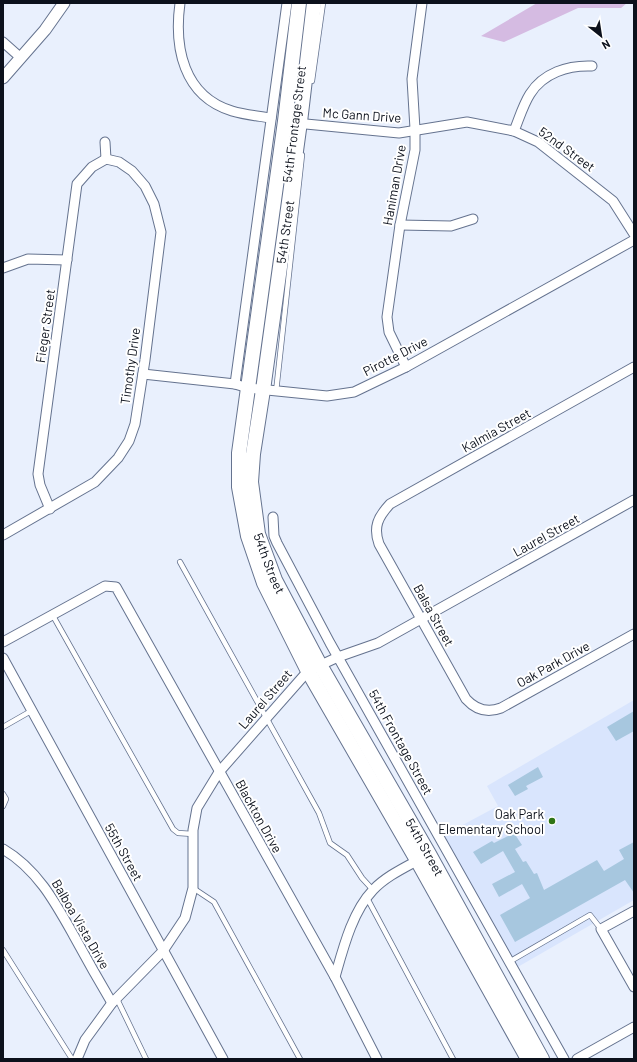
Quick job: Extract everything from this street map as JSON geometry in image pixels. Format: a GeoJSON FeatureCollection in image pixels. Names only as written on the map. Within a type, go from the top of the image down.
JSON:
{"type":"FeatureCollection","features":[{"type":"Feature","properties":{"kind":"main road","name":"54th Street"},"geometry":{"type":"LineString","coordinates":[[299,3],[285,121],[241,386],[239,487],[248,536],[264,583],[542,1059]]}},
{"type":"Feature","properties":{"kind":"main road","name":"54th Street"},"geometry":{"type":"LineString","coordinates":[[314,3],[270,391],[253,454],[251,482],[258,534],[275,580],[314,668]]}},
{"type":"Feature","properties":{"kind":"main road","name":"54th Street"},"geometry":{"type":"LineString","coordinates":[[423,857],[528,1059]]}},
{"type":"Feature","properties":{"kind":"street"},"geometry":{"type":"LineString","coordinates":[[3,78],[45,30],[64,3]]}},
{"type":"Feature","properties":{"kind":"street"},"geometry":{"type":"LineString","coordinates":[[180,3],[179,47],[184,67],[194,84],[208,98],[224,108],[232,111],[272,118]]}},
{"type":"Feature","properties":{"kind":"street","name":"54th Frontage Street"},"geometry":{"type":"LineString","coordinates":[[241,386],[287,3]]}},
{"type":"Feature","properties":{"kind":"street","name":"Haniman Drive"},"geometry":{"type":"LineString","coordinates":[[406,367],[389,332],[386,317],[400,225],[415,150],[412,79],[422,3]]}},
{"type":"Feature","properties":{"kind":"street"},"geometry":{"type":"LineString","coordinates":[[3,42],[21,58]]}},
{"type":"Feature","properties":{"kind":"street"},"geometry":{"type":"LineString","coordinates":[[514,131],[529,94],[541,82],[563,69],[577,66],[592,66]]}},
{"type":"Feature","properties":{"kind":"street","name":"52nd Street"},"geometry":{"type":"LineString","coordinates":[[415,129],[467,122],[514,131],[538,142],[613,200],[634,234]]}},
{"type":"Feature","properties":{"kind":"street","name":"Mc Gann Drive"},"geometry":{"type":"LineString","coordinates":[[306,124],[399,133],[415,129]]}},
{"type":"Feature","properties":{"kind":"street"},"geometry":{"type":"LineString","coordinates":[[105,142],[106,159]]}},
{"type":"Feature","properties":{"kind":"street","name":"Fieger Street"},"geometry":{"type":"LineString","coordinates":[[50,509],[40,485],[38,474],[78,184],[92,166],[106,159]]}},
{"type":"Feature","properties":{"kind":"street","name":"Timothy Drive"},"geometry":{"type":"LineString","coordinates":[[3,536],[87,488],[104,475],[118,458],[128,441],[135,424],[143,374],[161,232],[154,204],[146,186],[132,171],[119,162],[106,159]]}},
{"type":"Feature","properties":{"kind":"street"},"geometry":{"type":"LineString","coordinates":[[400,225],[451,226],[473,219]]}},
{"type":"Feature","properties":{"kind":"street","name":"Pirotte Drive"},"geometry":{"type":"LineString","coordinates":[[143,374],[270,391],[327,396],[354,392],[406,367],[634,240]]}},
{"type":"Feature","properties":{"kind":"street"},"geometry":{"type":"LineString","coordinates":[[3,268],[15,262],[28,259],[67,260]]}},
{"type":"Feature","properties":{"kind":"street","name":"Kalmia Street"},"geometry":{"type":"LineString","coordinates":[[376,523],[381,514],[390,504],[634,367]]}},
{"type":"Feature","properties":{"kind":"street","name":"Laurel Street"},"geometry":{"type":"LineString","coordinates":[[77,1059],[85,1040],[114,1001],[163,952],[185,918],[193,888],[193,834],[197,808],[219,772],[266,717],[314,668],[338,657],[378,643],[634,500]]}},
{"type":"Feature","properties":{"kind":"street","name":"54th Frontage Street"},"geometry":{"type":"LineString","coordinates":[[272,517],[274,536],[277,543],[338,657],[564,1059]]}},
{"type":"Feature","properties":{"kind":"street","name":"Balsa Street"},"geometry":{"type":"LineString","coordinates":[[376,523],[376,534],[379,544],[466,699],[474,706],[483,710]]}},
{"type":"Feature","properties":{"kind":"street","name":"Blackton Drive"},"geometry":{"type":"LineString","coordinates":[[52,614],[105,586],[116,586],[335,977],[377,1059]]}},
{"type":"Feature","properties":{"kind":"street"},"geometry":{"type":"LineString","coordinates":[[3,642],[52,614]]}},
{"type":"Feature","properties":{"kind":"street","name":"Oak Park Drive"},"geometry":{"type":"LineString","coordinates":[[483,710],[489,711],[501,708],[634,634]]}},
{"type":"Feature","properties":{"kind":"street","name":"55th Street"},"geometry":{"type":"LineString","coordinates":[[3,658],[223,1059]]}},
{"type":"Feature","properties":{"kind":"street","name":"Balboa Vista Drive"},"geometry":{"type":"LineString","coordinates":[[3,848],[14,855],[30,869],[48,890],[114,1001]]}},
{"type":"Feature","properties":{"kind":"street"},"geometry":{"type":"LineString","coordinates":[[335,977],[350,927],[367,898],[373,890],[392,875],[423,857]]}},
{"type":"Feature","properties":{"kind":"street"},"geometry":{"type":"LineString","coordinates":[[634,911],[601,929],[634,987]]}},
{"type":"Feature","properties":{"kind":"street"},"geometry":{"type":"LineString","coordinates":[[577,1059],[634,1027]]}},
{"type":"Feature","properties":{"kind":"lane","name":"54th Frontage Street"},"geometry":{"type":"LineString","coordinates":[[311,86],[323,3]]}},
{"type":"Feature","properties":{"kind":"lane","name":"54th Frontage Street"},"geometry":{"type":"LineString","coordinates":[[270,391],[303,148]]}},
{"type":"Feature","properties":{"kind":"lane"},"geometry":{"type":"LineString","coordinates":[[180,562],[319,813],[330,843],[347,855],[362,878],[373,890]]}},
{"type":"Feature","properties":{"kind":"lane"},"geometry":{"type":"LineString","coordinates":[[52,614],[173,829],[178,834],[193,834]]}},
{"type":"Feature","properties":{"kind":"lane"},"geometry":{"type":"LineString","coordinates":[[3,727],[32,710]]}},
{"type":"Feature","properties":{"kind":"lane"},"geometry":{"type":"LineString","coordinates":[[3,794],[6,799],[3,806]]}},
{"type":"Feature","properties":{"kind":"lane"},"geometry":{"type":"LineString","coordinates":[[193,888],[214,902],[300,1059]]}},
{"type":"Feature","properties":{"kind":"lane"},"geometry":{"type":"LineString","coordinates":[[367,898],[453,1059]]}},
{"type":"Feature","properties":{"kind":"lane"},"geometry":{"type":"LineString","coordinates":[[509,962],[590,915],[601,929]]}},
{"type":"Feature","properties":{"kind":"lane"},"geometry":{"type":"LineString","coordinates":[[3,950],[72,1059]]}},
{"type":"Feature","properties":{"kind":"lane"},"geometry":{"type":"LineString","coordinates":[[114,1001],[146,1059]]}},
{"type":"Feature","properties":{"kind":"shaded area"},"geometry":{"type":"Polygon","coordinates":[[[537,3],[627,3],[621,8],[578,8],[504,42],[481,36],[537,3]]]}},
{"type":"Feature","properties":{"kind":"shaded area","name":"Oak Park Elementary School"},"geometry":{"type":"Polygon","coordinates":[[[634,700],[634,900],[516,968],[442,836],[498,806],[487,786],[634,700]]]}},
{"type":"Feature","properties":{"kind":"building"},"geometry":{"type":"Polygon","coordinates":[[[634,711],[634,731],[616,741],[607,727],[634,711]]]}},
{"type":"Feature","properties":{"kind":"building"},"geometry":{"type":"Polygon","coordinates":[[[538,767],[543,777],[526,786],[528,789],[515,796],[508,785],[538,767]]]}},
{"type":"Feature","properties":{"kind":"building"},"geometry":{"type":"Polygon","coordinates":[[[514,833],[522,845],[515,849],[523,862],[526,861],[534,874],[537,873],[544,890],[597,860],[604,871],[624,859],[619,850],[634,842],[634,893],[625,880],[515,942],[500,915],[530,898],[522,884],[499,897],[492,884],[515,872],[503,851],[481,864],[473,852],[492,841],[494,843],[514,833]]]}},
{"type":"Feature","properties":{"kind":"place","name":"Oak Park Elementary School"},"geometry":{"type":"Point","coordinates":[552,821]}}]}
